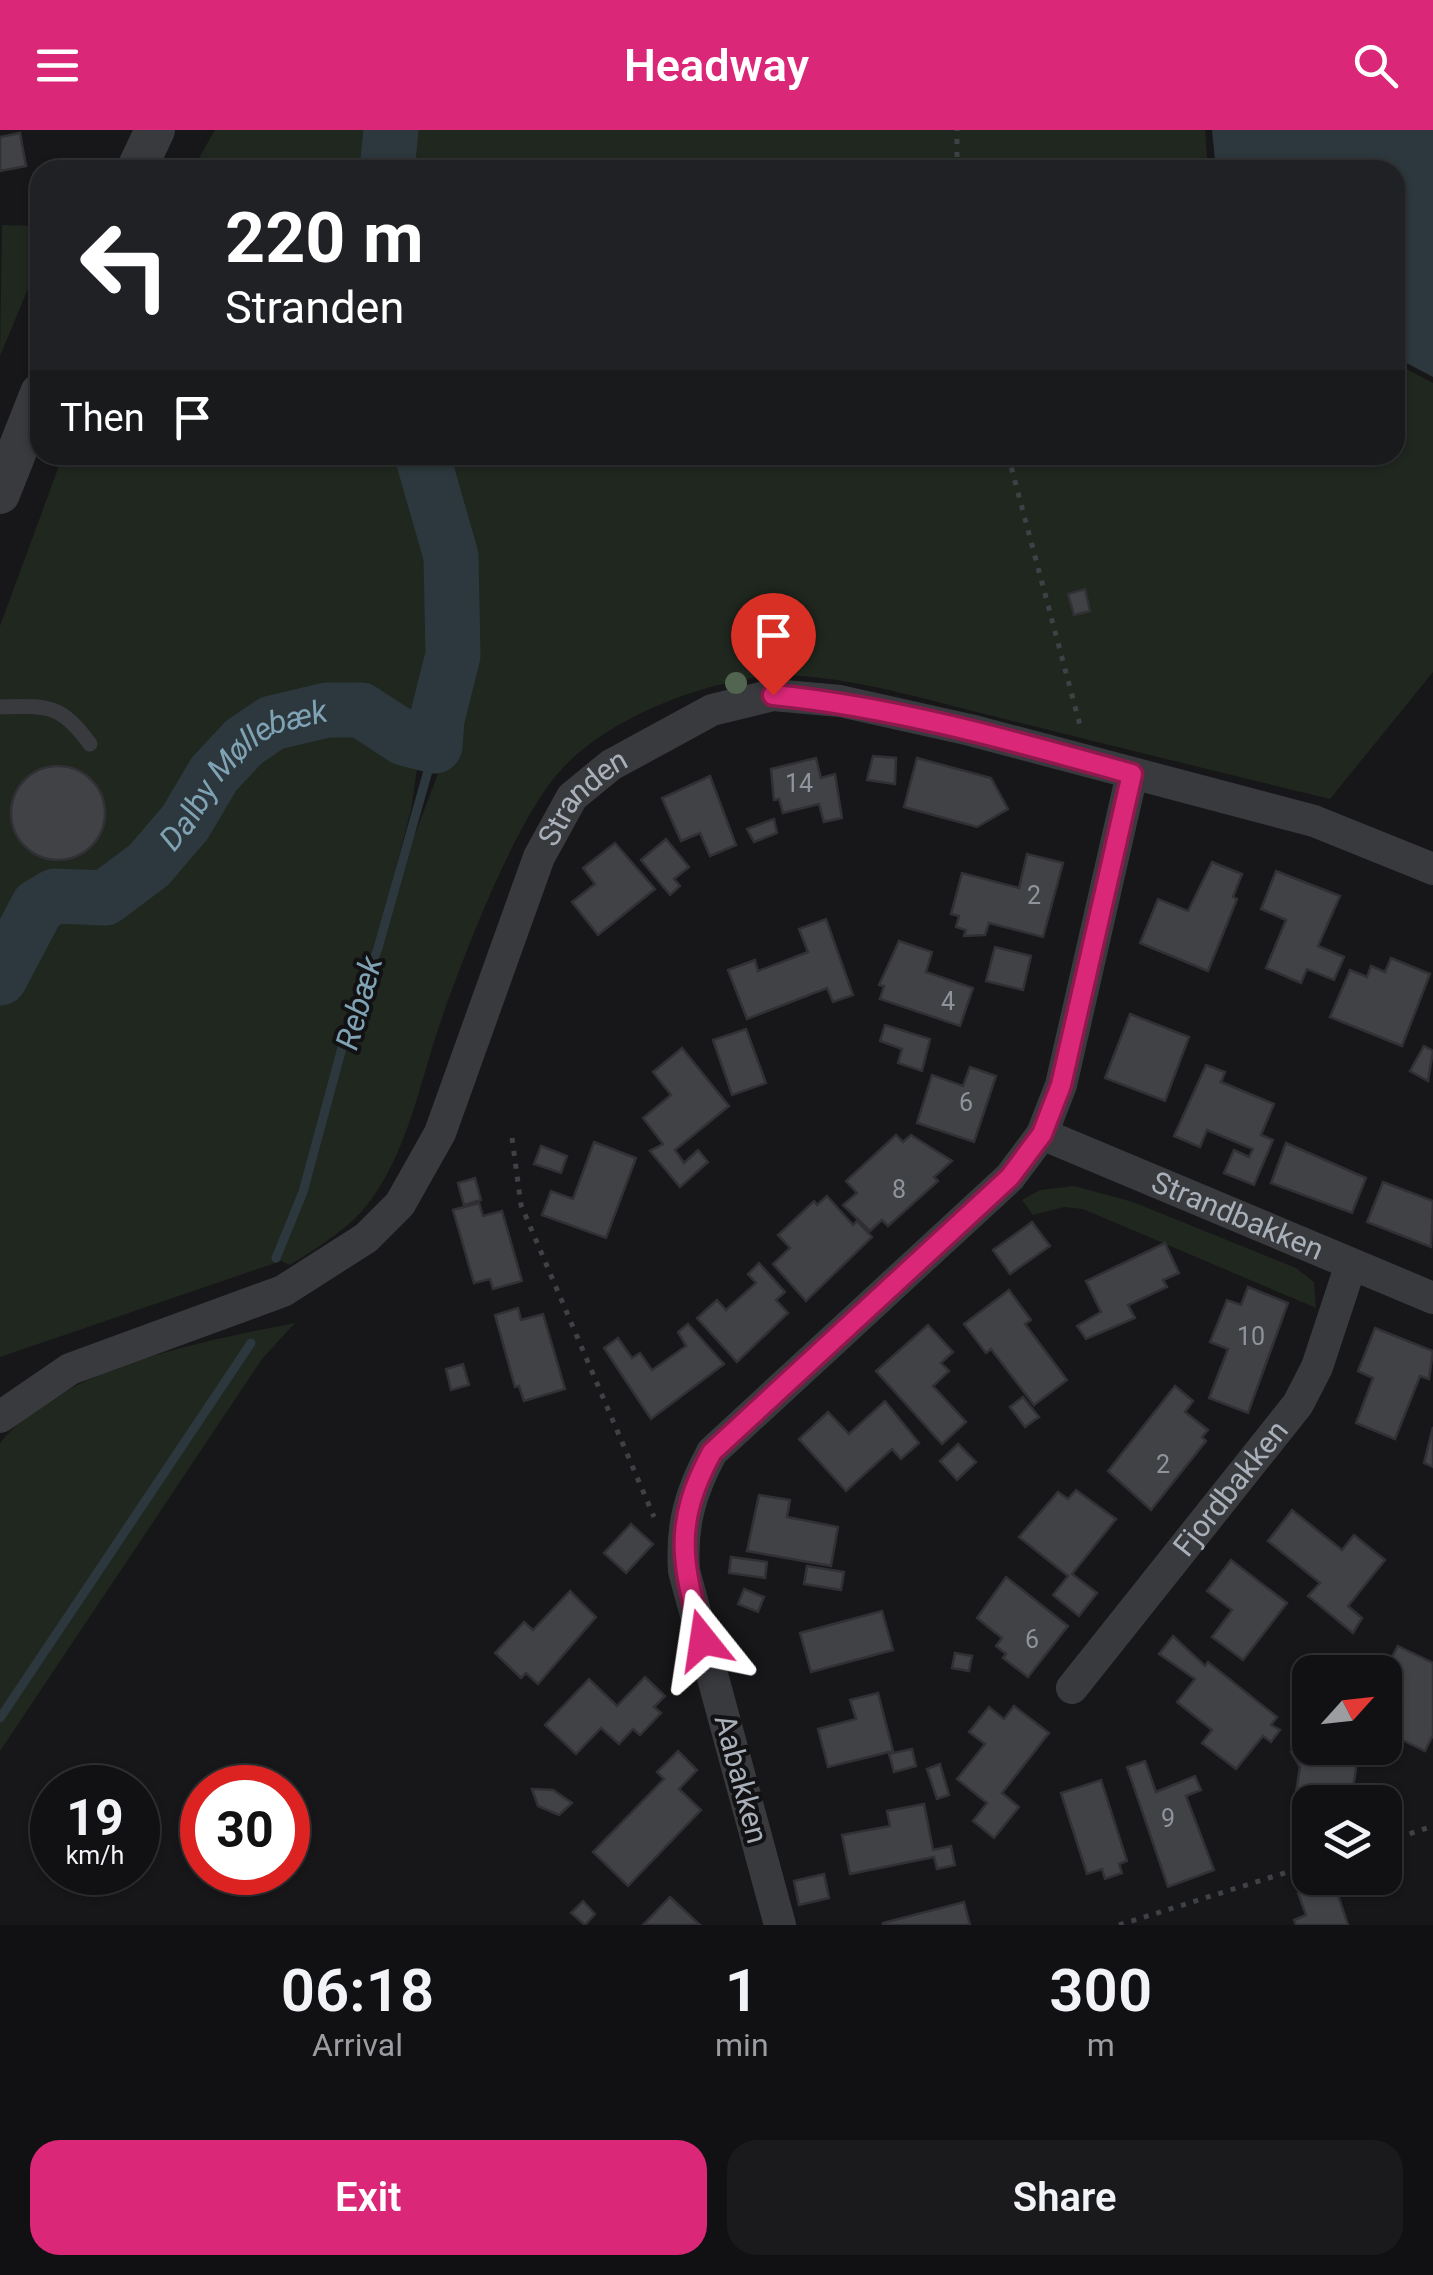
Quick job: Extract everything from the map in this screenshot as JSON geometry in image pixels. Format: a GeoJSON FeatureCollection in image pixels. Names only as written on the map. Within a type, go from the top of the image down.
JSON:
{"type":"FeatureCollection","features":[{"type":"Feature","properties":{"kind":"street"},"geometry":{"type":"LineString","coordinates":[[141,160],[155,130]]}},
{"type":"Feature","properties":{"kind":"street"},"geometry":{"type":"LineString","coordinates":[[0,494],[30,419]]}},
{"type":"Feature","properties":{"kind":"street","name":"Stranden"},"geometry":{"type":"LineString","coordinates":[[0,1417],[70,1370],[283,1291],[366,1238],[394,1210],[440,1133],[539,857],[572,797],[611,765],[712,710],[773,695],[840,701],[1314,821],[1433,870]]}},
{"type":"Feature","properties":{"kind":"street","name":"Aabakken"},"geometry":{"type":"LineString","coordinates":[[780,1925],[684,1571],[682,1533],[691,1490],[712,1452],[1010,1177],[1042,1134],[1061,1085],[1132,774]]}},
{"type":"Feature","properties":{"kind":"street","name":"Strandbakken"},"geometry":{"type":"LineString","coordinates":[[1042,1134],[1350,1267],[1433,1298]]}},
{"type":"Feature","properties":{"kind":"street","name":"Fjordbakken"},"geometry":{"type":"LineString","coordinates":[[1072,1688],[1298,1404],[1318,1366],[1350,1267]]}},
{"type":"Feature","properties":{"kind":"lane"},"geometry":{"type":"LineString","coordinates":[[0,707],[45,704],[73,721],[90,744]]}},
{"type":"Feature","properties":{"kind":"path"},"geometry":{"type":"LineString","coordinates":[[957,130],[957,160]]}},
{"type":"Feature","properties":{"kind":"path"},"geometry":{"type":"LineString","coordinates":[[1011,465],[1074,692],[1086,762]]}},
{"type":"Feature","properties":{"kind":"path"},"geometry":{"type":"LineString","coordinates":[[512,1138],[521,1205],[638,1485],[656,1522],[682,1533]]}},
{"type":"Feature","properties":{"kind":"path"},"geometry":{"type":"LineString","coordinates":[[1402,1836],[1433,1826]]}},
{"type":"Feature","properties":{"kind":"path"},"geometry":{"type":"LineString","coordinates":[[1119,1925],[1292,1871]]}},
{"type":"Feature","properties":{"kind":"shaded area"},"geometry":{"type":"Polygon","coordinates":[[[215,130],[1205,130],[1207,160],[198,160],[215,130]]]}},
{"type":"Feature","properties":{"kind":"shaded area"},"geometry":{"type":"Polygon","coordinates":[[[1212,130],[1433,130],[1433,377],[1405,362],[1405,160],[1215,160],[1212,130]]]}},
{"type":"Feature","properties":{"kind":"shaded area"},"geometry":{"type":"Polygon","coordinates":[[[2,225],[30,226],[30,284],[0,356],[2,225]]]}},
{"type":"Feature","properties":{"kind":"shaded area"},"geometry":{"type":"Polygon","coordinates":[[[1405,368],[1433,383],[1433,672],[1330,799],[906,694],[820,678],[769,676],[742,680],[656,706],[579,752],[543,793],[527,820],[466,952],[403,1140],[378,1189],[354,1219],[290,1265],[281,1261],[0,1357],[0,626],[59,465],[1405,465],[1405,368]],[[341,695],[258,721],[211,764],[224,783],[288,731],[327,715],[366,720],[419,755],[411,810],[350,1042],[407,855],[439,771],[447,720],[431,713],[413,724],[370,700],[341,695]]]}},
{"type":"Feature","properties":{"kind":"shaded area"},"geometry":{"type":"Polygon","coordinates":[[[1074,1186],[1133,1202],[1296,1268],[1314,1282],[1316,1308],[1083,1209],[1064,1207],[1033,1215],[1022,1200],[1040,1190],[1074,1186]]]}},
{"type":"Feature","properties":{"kind":"shaded area"},"geometry":{"type":"Polygon","coordinates":[[[295,1323],[262,1359],[0,1751],[0,1443],[27,1417],[96,1376],[178,1349],[295,1323]]]}},
{"type":"Feature","properties":{"kind":"building"},"geometry":{"type":"Polygon","coordinates":[[[20,133],[26,166],[0,171],[0,137],[20,133]]]}},
{"type":"Feature","properties":{"kind":"building"},"geometry":{"type":"Polygon","coordinates":[[[1085,589],[1090,611],[1074,615],[1068,594],[1085,589]]]}},
{"type":"Feature","properties":{"kind":"building"},"geometry":{"type":"Polygon","coordinates":[[[873,756],[896,758],[895,784],[867,780],[873,756]]]}},
{"type":"Feature","properties":{"kind":"building"},"geometry":{"type":"Polygon","coordinates":[[[816,758],[821,778],[835,774],[842,818],[824,822],[819,804],[783,813],[779,799],[774,800],[771,769],[816,758]]]}},
{"type":"Feature","properties":{"kind":"building"},"geometry":{"type":"Polygon","coordinates":[[[917,758],[991,778],[1008,809],[977,827],[904,807],[917,758]]]}},
{"type":"Feature","properties":{"kind":"building"},"geometry":{"type":"Polygon","coordinates":[[[58,766],[76,770],[91,780],[101,795],[105,813],[101,831],[91,846],[76,856],[58,860],[40,856],[25,846],[15,831],[11,813],[15,795],[25,780],[40,770],[58,766]]]}},
{"type":"Feature","properties":{"kind":"building"},"geometry":{"type":"Polygon","coordinates":[[[710,776],[736,845],[710,856],[700,833],[681,841],[662,798],[710,776]]]}},
{"type":"Feature","properties":{"kind":"building"},"geometry":{"type":"Polygon","coordinates":[[[774,819],[777,833],[754,842],[747,829],[774,819]]]}},
{"type":"Feature","properties":{"kind":"building"},"geometry":{"type":"Polygon","coordinates":[[[666,839],[689,867],[674,879],[680,886],[670,895],[641,860],[666,839]]]}},
{"type":"Feature","properties":{"kind":"building"},"geometry":{"type":"Polygon","coordinates":[[[615,843],[655,889],[598,935],[572,902],[595,884],[583,868],[615,843]]]}},
{"type":"Feature","properties":{"kind":"building"},"geometry":{"type":"Polygon","coordinates":[[[1027,854],[1063,863],[1043,937],[989,923],[985,935],[964,936],[966,930],[956,927],[959,916],[951,914],[962,873],[1019,888],[1027,854]]]}},
{"type":"Feature","properties":{"kind":"building"},"geometry":{"type":"Polygon","coordinates":[[[1212,862],[1242,874],[1233,897],[1237,899],[1208,971],[1140,943],[1158,899],[1188,911],[1212,862]]]}},
{"type":"Feature","properties":{"kind":"building"},"geometry":{"type":"Polygon","coordinates":[[[1276,871],[1340,896],[1318,946],[1344,957],[1334,980],[1307,969],[1301,983],[1266,968],[1286,920],[1261,909],[1276,871]]]}},
{"type":"Feature","properties":{"kind":"building"},"geometry":{"type":"Polygon","coordinates":[[[826,919],[853,995],[833,1002],[827,988],[747,1019],[728,970],[755,960],[758,971],[808,952],[799,929],[826,919]]]}},
{"type":"Feature","properties":{"kind":"building"},"geometry":{"type":"Polygon","coordinates":[[[899,941],[932,952],[926,972],[973,988],[960,1026],[880,999],[884,986],[879,985],[899,941]]]}},
{"type":"Feature","properties":{"kind":"building"},"geometry":{"type":"Polygon","coordinates":[[[995,947],[1031,956],[1023,990],[986,981],[995,947]]]}},
{"type":"Feature","properties":{"kind":"building"},"geometry":{"type":"Polygon","coordinates":[[[1391,958],[1430,974],[1402,1046],[1330,1017],[1350,970],[1367,977],[1371,966],[1385,972],[1391,958]]]}},
{"type":"Feature","properties":{"kind":"building"},"geometry":{"type":"Polygon","coordinates":[[[1130,1014],[1189,1037],[1165,1101],[1105,1078],[1130,1014]]]}},
{"type":"Feature","properties":{"kind":"building"},"geometry":{"type":"Polygon","coordinates":[[[885,1025],[930,1039],[922,1071],[898,1063],[902,1049],[880,1041],[885,1025]]]}},
{"type":"Feature","properties":{"kind":"building"},"geometry":{"type":"Polygon","coordinates":[[[746,1029],[766,1083],[732,1095],[713,1040],[746,1029]]]}},
{"type":"Feature","properties":{"kind":"building"},"geometry":{"type":"Polygon","coordinates":[[[1424,1046],[1433,1051],[1428,1081],[1410,1071],[1424,1046]]]}},
{"type":"Feature","properties":{"kind":"building"},"geometry":{"type":"Polygon","coordinates":[[[682,1048],[729,1106],[675,1150],[684,1163],[698,1150],[708,1162],[680,1187],[650,1151],[663,1144],[643,1118],[671,1095],[653,1072],[682,1048]]]}},
{"type":"Feature","properties":{"kind":"building"},"geometry":{"type":"Polygon","coordinates":[[[1206,1065],[1225,1072],[1221,1082],[1274,1104],[1261,1135],[1273,1140],[1254,1185],[1224,1173],[1234,1150],[1249,1157],[1253,1149],[1207,1130],[1200,1147],[1174,1136],[1206,1065]]]}},
{"type":"Feature","properties":{"kind":"building"},"geometry":{"type":"Polygon","coordinates":[[[970,1067],[996,1076],[974,1142],[917,1123],[932,1075],[963,1086],[970,1067]]]}},
{"type":"Feature","properties":{"kind":"building"},"geometry":{"type":"Polygon","coordinates":[[[896,1135],[903,1142],[911,1135],[952,1161],[934,1177],[938,1181],[888,1226],[882,1220],[870,1231],[843,1205],[857,1193],[846,1181],[896,1135]]]}},
{"type":"Feature","properties":{"kind":"building"},"geometry":{"type":"Polygon","coordinates":[[[594,1142],[636,1158],[606,1238],[542,1215],[551,1191],[573,1199],[594,1142]]]}},
{"type":"Feature","properties":{"kind":"building"},"geometry":{"type":"Polygon","coordinates":[[[1286,1143],[1366,1178],[1352,1213],[1271,1183],[1286,1143]]]}},
{"type":"Feature","properties":{"kind":"building"},"geometry":{"type":"Polygon","coordinates":[[[541,1146],[567,1156],[561,1173],[534,1164],[541,1146]]]}},
{"type":"Feature","properties":{"kind":"building"},"geometry":{"type":"Polygon","coordinates":[[[475,1178],[481,1200],[464,1205],[458,1183],[475,1178]]]}},
{"type":"Feature","properties":{"kind":"building"},"geometry":{"type":"Polygon","coordinates":[[[1383,1182],[1433,1201],[1431,1247],[1367,1222],[1383,1182]]]}},
{"type":"Feature","properties":{"kind":"building"},"geometry":{"type":"Polygon","coordinates":[[[827,1196],[853,1225],[857,1221],[872,1237],[806,1301],[773,1264],[790,1248],[778,1235],[814,1201],[817,1205],[827,1196]]]}},
{"type":"Feature","properties":{"kind":"building"},"geometry":{"type":"Polygon","coordinates":[[[479,1203],[483,1216],[502,1211],[522,1281],[493,1289],[490,1279],[474,1283],[453,1210],[479,1203]]]}},
{"type":"Feature","properties":{"kind":"building"},"geometry":{"type":"Polygon","coordinates":[[[1032,1222],[1050,1246],[1010,1274],[993,1250],[1032,1222]]]}},
{"type":"Feature","properties":{"kind":"building"},"geometry":{"type":"Polygon","coordinates":[[[1165,1243],[1179,1273],[1163,1280],[1167,1287],[1128,1305],[1135,1318],[1086,1339],[1077,1326],[1101,1312],[1086,1281],[1165,1243]]]}},
{"type":"Feature","properties":{"kind":"building"},"geometry":{"type":"Polygon","coordinates":[[[759,1263],[785,1292],[776,1300],[788,1313],[737,1362],[697,1318],[717,1300],[726,1310],[756,1283],[748,1274],[759,1263]]]}},
{"type":"Feature","properties":{"kind":"building"},"geometry":{"type":"Polygon","coordinates":[[[1248,1287],[1288,1303],[1248,1413],[1209,1398],[1228,1349],[1210,1342],[1227,1300],[1241,1305],[1248,1287]]]}},
{"type":"Feature","properties":{"kind":"building"},"geometry":{"type":"Polygon","coordinates":[[[1009,1290],[1031,1320],[1025,1324],[1067,1380],[1034,1405],[991,1349],[986,1353],[964,1324],[1009,1290]]]}},
{"type":"Feature","properties":{"kind":"building"},"geometry":{"type":"Polygon","coordinates":[[[518,1308],[521,1320],[543,1314],[565,1389],[524,1401],[519,1386],[515,1387],[495,1315],[518,1308]]]}},
{"type":"Feature","properties":{"kind":"building"},"geometry":{"type":"Polygon","coordinates":[[[688,1324],[724,1364],[651,1419],[604,1348],[618,1338],[632,1358],[640,1353],[652,1370],[686,1346],[678,1332],[688,1324]]]}},
{"type":"Feature","properties":{"kind":"building"},"geometry":{"type":"Polygon","coordinates":[[[928,1325],[953,1352],[941,1363],[949,1371],[933,1386],[966,1422],[942,1444],[876,1371],[928,1325]]]}},
{"type":"Feature","properties":{"kind":"building"},"geometry":{"type":"Polygon","coordinates":[[[1375,1328],[1433,1351],[1429,1379],[1420,1376],[1395,1439],[1356,1423],[1373,1378],[1358,1371],[1375,1328]]]}},
{"type":"Feature","properties":{"kind":"building"},"geometry":{"type":"Polygon","coordinates":[[[463,1364],[469,1385],[451,1390],[446,1369],[463,1364]]]}},
{"type":"Feature","properties":{"kind":"building"},"geometry":{"type":"Polygon","coordinates":[[[1175,1386],[1193,1401],[1185,1412],[1208,1430],[1202,1437],[1206,1441],[1151,1510],[1108,1471],[1175,1386]]]}},
{"type":"Feature","properties":{"kind":"building"},"geometry":{"type":"Polygon","coordinates":[[[1023,1397],[1039,1417],[1025,1427],[1010,1407],[1023,1397]]]}},
{"type":"Feature","properties":{"kind":"building"},"geometry":{"type":"Polygon","coordinates":[[[885,1401],[919,1443],[901,1459],[892,1449],[846,1491],[799,1439],[828,1412],[849,1434],[885,1401]]]}},
{"type":"Feature","properties":{"kind":"building"},"geometry":{"type":"Polygon","coordinates":[[[1433,1427],[1433,1467],[1424,1463],[1433,1427]]]}},
{"type":"Feature","properties":{"kind":"building"},"geometry":{"type":"Polygon","coordinates":[[[958,1444],[976,1462],[957,1480],[940,1461],[958,1444]]]}},
{"type":"Feature","properties":{"kind":"building"},"geometry":{"type":"Polygon","coordinates":[[[1076,1490],[1116,1519],[1072,1574],[1097,1593],[1079,1616],[1053,1595],[1068,1576],[1019,1537],[1058,1492],[1068,1499],[1076,1490]]]}},
{"type":"Feature","properties":{"kind":"building"},"geometry":{"type":"Polygon","coordinates":[[[759,1495],[790,1500],[787,1517],[838,1527],[831,1566],[747,1551],[759,1495]]]}},
{"type":"Feature","properties":{"kind":"building"},"geometry":{"type":"Polygon","coordinates":[[[1292,1510],[1342,1550],[1354,1535],[1385,1560],[1348,1606],[1362,1618],[1353,1633],[1308,1596],[1320,1583],[1268,1541],[1292,1510]]]}},
{"type":"Feature","properties":{"kind":"building"},"geometry":{"type":"Polygon","coordinates":[[[631,1524],[653,1544],[626,1573],[604,1553],[631,1524]]]}},
{"type":"Feature","properties":{"kind":"building"},"geometry":{"type":"Polygon","coordinates":[[[731,1557],[767,1562],[765,1578],[729,1573],[731,1557]]]}},
{"type":"Feature","properties":{"kind":"building"},"geometry":{"type":"Polygon","coordinates":[[[1231,1560],[1287,1603],[1243,1660],[1212,1637],[1232,1610],[1207,1591],[1231,1560]]]}},
{"type":"Feature","properties":{"kind":"building"},"geometry":{"type":"Polygon","coordinates":[[[807,1566],[844,1572],[841,1590],[804,1584],[807,1566]]]}},
{"type":"Feature","properties":{"kind":"building"},"geometry":{"type":"Polygon","coordinates":[[[1006,1577],[1068,1626],[1028,1677],[1003,1658],[1006,1654],[996,1646],[1002,1638],[977,1618],[1006,1577]]]}},
{"type":"Feature","properties":{"kind":"building"},"geometry":{"type":"Polygon","coordinates":[[[744,1589],[764,1597],[758,1612],[738,1604],[744,1589]]]}},
{"type":"Feature","properties":{"kind":"building"},"geometry":{"type":"Polygon","coordinates":[[[570,1591],[596,1617],[538,1684],[526,1673],[521,1678],[495,1653],[524,1622],[533,1630],[570,1591]]]}},
{"type":"Feature","properties":{"kind":"building"},"geometry":{"type":"Polygon","coordinates":[[[882,1611],[893,1650],[811,1672],[800,1633],[882,1611]]]}},
{"type":"Feature","properties":{"kind":"building"},"geometry":{"type":"Polygon","coordinates":[[[1173,1636],[1205,1666],[1208,1662],[1277,1717],[1271,1725],[1280,1730],[1271,1742],[1263,1736],[1236,1769],[1202,1743],[1212,1730],[1177,1702],[1195,1679],[1159,1654],[1173,1636]]]}},
{"type":"Feature","properties":{"kind":"building"},"geometry":{"type":"Polygon","coordinates":[[[1398,1646],[1433,1663],[1433,1735],[1425,1751],[1402,1740],[1402,1655],[1393,1655],[1398,1646]]]}},
{"type":"Feature","properties":{"kind":"building"},"geometry":{"type":"Polygon","coordinates":[[[955,1653],[972,1656],[969,1671],[952,1668],[955,1653]]]}},
{"type":"Feature","properties":{"kind":"building"},"geometry":{"type":"Polygon","coordinates":[[[645,1677],[665,1696],[654,1707],[661,1713],[640,1735],[633,1729],[619,1744],[601,1728],[576,1754],[545,1725],[589,1679],[617,1706],[645,1677]]]}},
{"type":"Feature","properties":{"kind":"building"},"geometry":{"type":"Polygon","coordinates":[[[878,1693],[893,1751],[828,1767],[818,1729],[856,1719],[850,1700],[878,1693]]]}},
{"type":"Feature","properties":{"kind":"building"},"geometry":{"type":"Polygon","coordinates":[[[1014,1706],[1049,1733],[1002,1793],[1019,1807],[994,1838],[973,1821],[987,1803],[957,1779],[985,1744],[969,1732],[989,1707],[1004,1719],[1014,1706]]]}},
{"type":"Feature","properties":{"kind":"building"},"geometry":{"type":"Polygon","coordinates":[[[912,1749],[916,1766],[894,1772],[889,1754],[912,1749]]]}},
{"type":"Feature","properties":{"kind":"building"},"geometry":{"type":"Polygon","coordinates":[[[678,1751],[697,1770],[679,1789],[701,1810],[628,1886],[593,1852],[664,1779],[657,1772],[678,1751]]]}},
{"type":"Feature","properties":{"kind":"building"},"geometry":{"type":"Polygon","coordinates":[[[1145,1761],[1156,1792],[1195,1776],[1201,1790],[1186,1796],[1214,1870],[1168,1887],[1127,1767],[1145,1761]]]}},
{"type":"Feature","properties":{"kind":"building"},"geometry":{"type":"Polygon","coordinates":[[[940,1764],[949,1795],[937,1799],[927,1769],[940,1764]]]}},
{"type":"Feature","properties":{"kind":"building"},"geometry":{"type":"Polygon","coordinates":[[[1357,1765],[1353,1785],[1297,1785],[1300,1767],[1357,1765]]]}},
{"type":"Feature","properties":{"kind":"building"},"geometry":{"type":"Polygon","coordinates":[[[1101,1780],[1127,1861],[1119,1864],[1122,1873],[1105,1879],[1102,1869],[1087,1874],[1061,1793],[1101,1780]]]}},
{"type":"Feature","properties":{"kind":"building"},"geometry":{"type":"Polygon","coordinates":[[[532,1789],[553,1790],[572,1803],[559,1815],[538,1806],[532,1789]]]}},
{"type":"Feature","properties":{"kind":"building"},"geometry":{"type":"Polygon","coordinates":[[[924,1804],[933,1850],[951,1846],[955,1865],[937,1869],[934,1857],[850,1874],[842,1835],[890,1826],[887,1811],[924,1804]]]}},
{"type":"Feature","properties":{"kind":"building"},"geometry":{"type":"Polygon","coordinates":[[[824,1874],[829,1898],[799,1905],[794,1881],[824,1874]]]}},
{"type":"Feature","properties":{"kind":"building"},"geometry":{"type":"Polygon","coordinates":[[[1299,1895],[1338,1895],[1348,1925],[1296,1925],[1294,1920],[1306,1915],[1299,1895]]]}},
{"type":"Feature","properties":{"kind":"building"},"geometry":{"type":"Polygon","coordinates":[[[670,1897],[700,1925],[643,1925],[670,1897]]]}},
{"type":"Feature","properties":{"kind":"building"},"geometry":{"type":"Polygon","coordinates":[[[583,1901],[595,1914],[585,1925],[571,1913],[583,1901]]]}},
{"type":"Feature","properties":{"kind":"building"},"geometry":{"type":"Polygon","coordinates":[[[964,1902],[970,1925],[883,1925],[883,1923],[964,1902]]]}},
{"type":"Feature","properties":{"kind":"waterway","name":"Dalby Møllebæk"},"geometry":{"type":"LineString","coordinates":[[388,160],[391,130]]}},
{"type":"Feature","properties":{"kind":"waterway","name":"Dalby Møllebæk"},"geometry":{"type":"LineString","coordinates":[[0,978],[38,906],[55,896],[105,898],[149,865],[185,823],[214,774],[244,742],[272,723],[327,710],[361,710],[404,738],[435,746],[437,719],[453,655],[451,556],[425,465]]}},
{"type":"Feature","properties":{"kind":"waterway","name":"Rebæk"},"geometry":{"type":"LineString","coordinates":[[276,1258],[303,1192],[346,1033],[378,948],[435,746]]}},
{"type":"Feature","properties":{"kind":"waterway","name":"Rebæk"},"geometry":{"type":"LineString","coordinates":[[0,1718],[251,1343]]}},
{"type":"Feature","properties":{"kind":"route"},"geometry":{"type":"LineString","coordinates":[[703,1640],[684,1571],[682,1533],[691,1490],[712,1452],[1010,1177],[1042,1134],[1061,1085],[1132,774],[970,730],[840,701],[773,695]]}}]}
